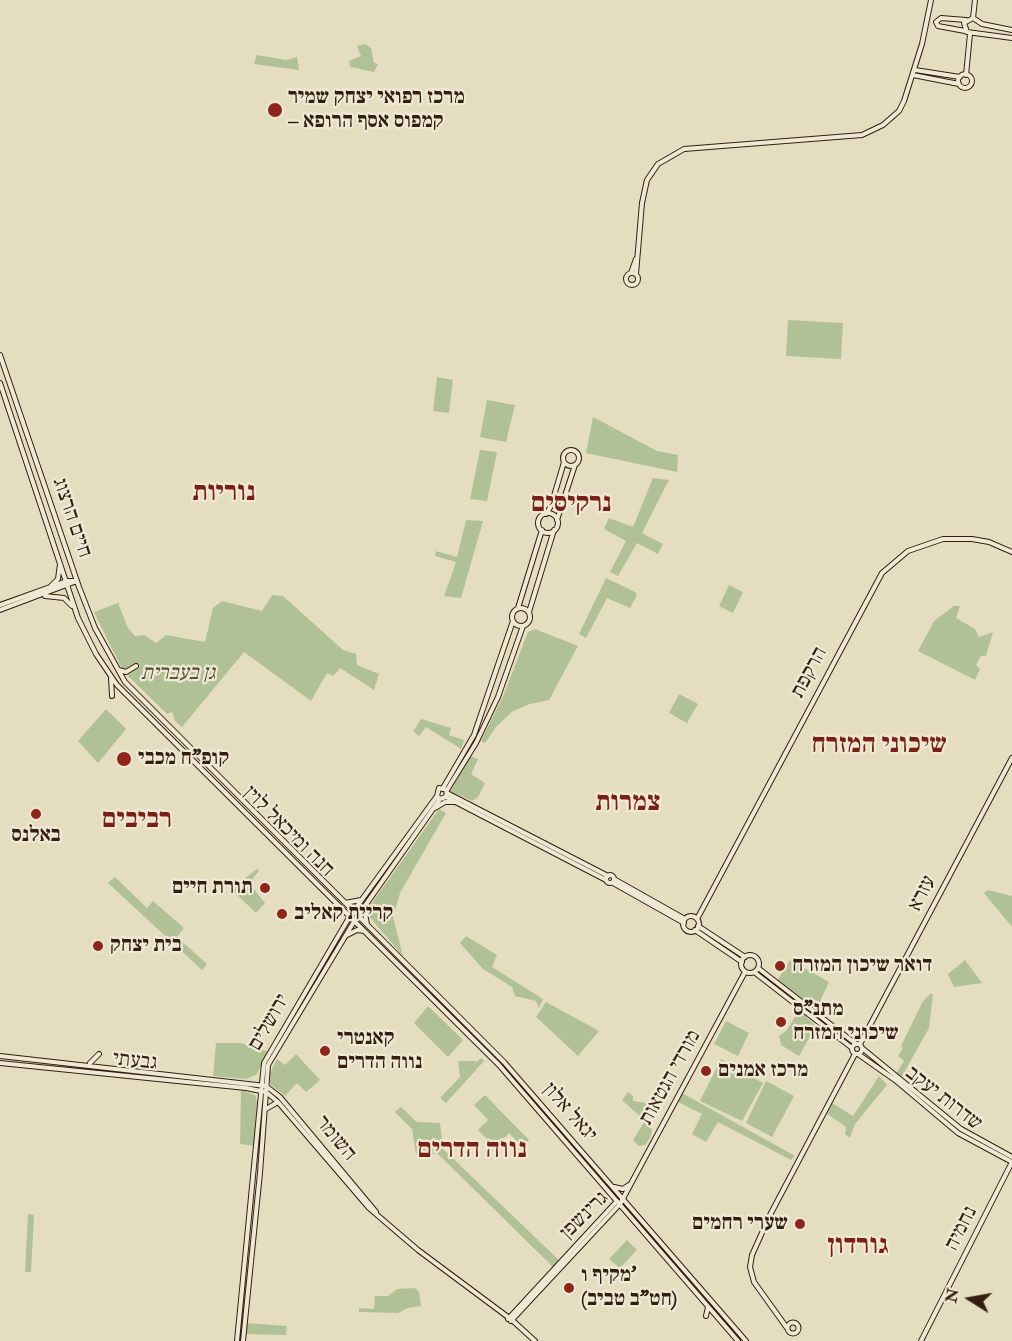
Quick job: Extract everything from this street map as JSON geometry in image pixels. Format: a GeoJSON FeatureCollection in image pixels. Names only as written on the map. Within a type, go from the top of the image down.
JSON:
{"type":"FeatureCollection","features":[{"type":"Feature","properties":{"kind":"street"},"geometry":{"type":"LineString","coordinates":[[634,273],[639,249],[642,203],[648,180],[658,164],[684,149],[862,135],[883,125],[899,111],[915,70],[931,0]]}},
{"type":"Feature","properties":{"kind":"street"},"geometry":{"type":"LineString","coordinates":[[973,18],[975,0]]}},
{"type":"Feature","properties":{"kind":"street"},"geometry":{"type":"LineString","coordinates":[[973,18],[966,20],[941,18],[936,22],[938,26],[1012,38]]}},
{"type":"Feature","properties":{"kind":"street"},"geometry":{"type":"LineString","coordinates":[[973,18],[978,22],[1012,30]]}},
{"type":"Feature","properties":{"kind":"street"},"geometry":{"type":"LineString","coordinates":[[966,20],[964,25],[971,32]]}},
{"type":"Feature","properties":{"kind":"street"},"geometry":{"type":"LineString","coordinates":[[966,75],[971,32],[978,22]]}},
{"type":"Feature","properties":{"kind":"street"},"geometry":{"type":"LineString","coordinates":[[915,70],[960,77],[966,75]]}},
{"type":"Feature","properties":{"kind":"street"},"geometry":{"type":"LineString","coordinates":[[913,75],[959,84],[963,88],[970,86],[971,78],[966,75]]}},
{"type":"Feature","properties":{"kind":"street"},"geometry":{"type":"LineString","coordinates":[[959,84],[960,77]]}},
{"type":"Feature","properties":{"kind":"street","name":"חיים הרצוג"},"geometry":{"type":"LineString","coordinates":[[0,355],[95,628],[116,668],[128,685]]}},
{"type":"Feature","properties":{"kind":"street","name":"חיים הרצוג"},"geometry":{"type":"LineString","coordinates":[[0,383],[60,557],[78,618],[103,664],[123,691]]}},
{"type":"Feature","properties":{"kind":"street"},"geometry":{"type":"LineString","coordinates":[[446,792],[474,735],[513,621],[512,614],[518,608],[542,530],[538,522],[551,506],[564,462],[564,454],[573,449],[580,457],[575,465],[529,612],[530,621],[523,626],[491,712],[465,761],[446,792],[439,797],[437,790],[446,792],[607,878],[608,883],[614,881],[684,921],[688,931],[697,928]]}},
{"type":"Feature","properties":{"kind":"street"},"geometry":{"type":"LineString","coordinates":[[564,462],[568,465],[575,465]]}},
{"type":"Feature","properties":{"kind":"street"},"geometry":{"type":"LineString","coordinates":[[546,514],[553,514],[557,521]]}},
{"type":"Feature","properties":{"kind":"street"},"geometry":{"type":"LineString","coordinates":[[542,530],[548,532],[554,530]]}},
{"type":"Feature","properties":{"kind":"street","name":"הרקפת"},"geometry":{"type":"LineString","coordinates":[[696,917],[882,573],[908,551],[943,539],[972,538],[994,543],[1012,552]]}},
{"type":"Feature","properties":{"kind":"street"},"geometry":{"type":"LineString","coordinates":[[42,594],[58,579],[60,557]]}},
{"type":"Feature","properties":{"kind":"street"},"geometry":{"type":"LineString","coordinates":[[0,610],[77,581]]}},
{"type":"Feature","properties":{"kind":"street"},"geometry":{"type":"LineString","coordinates":[[0,605],[42,594],[64,598],[70,602],[78,618]]}},
{"type":"Feature","properties":{"kind":"street"},"geometry":{"type":"LineString","coordinates":[[518,608],[529,612]]}},
{"type":"Feature","properties":{"kind":"street"},"geometry":{"type":"LineString","coordinates":[[513,621],[516,625],[523,626]]}},
{"type":"Feature","properties":{"kind":"street"},"geometry":{"type":"LineString","coordinates":[[103,664],[112,680],[112,696]]}},
{"type":"Feature","properties":{"kind":"street"},"geometry":{"type":"LineString","coordinates":[[116,668],[126,672],[136,666]]}},
{"type":"Feature","properties":{"kind":"street","name":"חנה ומיכאל לוין"},"geometry":{"type":"LineString","coordinates":[[128,685],[344,903],[351,914]]}},
{"type":"Feature","properties":{"kind":"street","name":"חנה ומיכאל לוין"},"geometry":{"type":"LineString","coordinates":[[123,691],[356,918]]}},
{"type":"Feature","properties":{"kind":"street","name":"עזרא"},"geometry":{"type":"LineString","coordinates":[[859,1045],[1012,758]]}},
{"type":"Feature","properties":{"kind":"street"},"geometry":{"type":"LineString","coordinates":[[446,792],[459,802],[607,878]]}},
{"type":"Feature","properties":{"kind":"street","name":"ירושלים"},"geometry":{"type":"LineString","coordinates":[[243,1341],[269,1062],[356,918],[439,797]]}},
{"type":"Feature","properties":{"kind":"street","name":"ירושלים"},"geometry":{"type":"LineString","coordinates":[[237,1341],[260,1083],[264,1063],[351,914],[439,797]]}},
{"type":"Feature","properties":{"kind":"street"},"geometry":{"type":"LineString","coordinates":[[430,813],[446,802],[459,802]]}},
{"type":"Feature","properties":{"kind":"street"},"geometry":{"type":"LineString","coordinates":[[344,903],[349,904],[362,900]]}},
{"type":"Feature","properties":{"kind":"street"},"geometry":{"type":"LineString","coordinates":[[344,937],[353,930],[367,929],[364,907]]}},
{"type":"Feature","properties":{"kind":"street"},"geometry":{"type":"LineString","coordinates":[[684,921],[696,917],[697,928]]}},
{"type":"Feature","properties":{"kind":"street","name":"יגאל אלון"},"geometry":{"type":"LineString","coordinates":[[356,918],[504,1062],[746,1341]]}},
{"type":"Feature","properties":{"kind":"street"},"geometry":{"type":"LineString","coordinates":[[697,928],[743,959],[755,958],[756,970],[857,1054]]}},
{"type":"Feature","properties":{"kind":"street","name":"יגאל אלון"},"geometry":{"type":"LineString","coordinates":[[367,929],[499,1065],[738,1341]]}},
{"type":"Feature","properties":{"kind":"street"},"geometry":{"type":"LineString","coordinates":[[743,959],[745,972],[756,970]]}},
{"type":"Feature","properties":{"kind":"street","name":"שדרות יעקב"},"geometry":{"type":"LineString","coordinates":[[756,970],[859,1045],[960,1130],[1012,1157]]}},
{"type":"Feature","properties":{"kind":"street","name":"מורדי הגטאות"},"geometry":{"type":"LineString","coordinates":[[623,1198],[745,972]]}},
{"type":"Feature","properties":{"kind":"street"},"geometry":{"type":"LineString","coordinates":[[852,1048],[859,1045]]}},
{"type":"Feature","properties":{"kind":"street"},"geometry":{"type":"LineString","coordinates":[[785,1327],[751,1277],[751,1261],[757,1242],[857,1054],[859,1045]]}},
{"type":"Feature","properties":{"kind":"street"},"geometry":{"type":"LineString","coordinates":[[87,1064],[94,1061],[99,1054]]}},
{"type":"Feature","properties":{"kind":"street","name":"שדרות יעקב"},"geometry":{"type":"LineString","coordinates":[[857,1054],[958,1133],[1012,1162]]}},
{"type":"Feature","properties":{"kind":"street","name":"גבעתי"},"geometry":{"type":"LineString","coordinates":[[0,1056],[260,1083]]}},
{"type":"Feature","properties":{"kind":"street","name":"גבעתי"},"geometry":{"type":"LineString","coordinates":[[0,1063],[260,1089],[266,1092]]}},
{"type":"Feature","properties":{"kind":"street"},"geometry":{"type":"LineString","coordinates":[[250,1082],[257,1076],[264,1063]]}},
{"type":"Feature","properties":{"kind":"street","name":"השומר"},"geometry":{"type":"LineString","coordinates":[[260,1083],[280,1097],[382,1219]]}},
{"type":"Feature","properties":{"kind":"street"},"geometry":{"type":"LineString","coordinates":[[246,1088],[255,1092],[259,1098]]}},
{"type":"Feature","properties":{"kind":"street","name":"השומר"},"geometry":{"type":"LineString","coordinates":[[266,1092],[278,1101],[360,1199],[418,1250],[535,1341]]}},
{"type":"Feature","properties":{"kind":"street"},"geometry":{"type":"LineString","coordinates":[[266,1109],[268,1105],[278,1101]]}},
{"type":"Feature","properties":{"kind":"street","name":"נחמיה"},"geometry":{"type":"LineString","coordinates":[[921,1341],[1012,1162]]}},
{"type":"Feature","properties":{"kind":"street"},"geometry":{"type":"LineString","coordinates":[[613,1186],[623,1189],[630,1185]]}},
{"type":"Feature","properties":{"kind":"street","name":"גרינשפן"},"geometry":{"type":"LineString","coordinates":[[510,1320],[623,1198]]}},
{"type":"Feature","properties":{"kind":"street"},"geometry":{"type":"LineString","coordinates":[[706,1316],[708,1307]]}},
{"type":"Feature","properties":{"kind":"green space"},"geometry":{"type":"Polygon","coordinates":[[[365,44],[371,48],[374,63],[378,64],[374,72],[350,67],[349,61],[361,56],[357,46],[365,44]]]}},
{"type":"Feature","properties":{"kind":"green space"},"geometry":{"type":"Polygon","coordinates":[[[257,55],[286,60],[297,57],[299,70],[254,64],[257,55]]]}},
{"type":"Feature","properties":{"kind":"green space"},"geometry":{"type":"Polygon","coordinates":[[[788,320],[843,323],[841,359],[786,356],[788,320]]]}},
{"type":"Feature","properties":{"kind":"green space"},"geometry":{"type":"Polygon","coordinates":[[[437,377],[453,380],[449,413],[433,411],[437,377]]]}},
{"type":"Feature","properties":{"kind":"green space"},"geometry":{"type":"Polygon","coordinates":[[[487,400],[515,405],[506,442],[480,437],[487,400]]]}},
{"type":"Feature","properties":{"kind":"green space"},"geometry":{"type":"Polygon","coordinates":[[[593,417],[657,451],[678,455],[677,472],[586,453],[593,417]]]}},
{"type":"Feature","properties":{"kind":"green space"},"geometry":{"type":"Polygon","coordinates":[[[480,450],[497,452],[487,501],[470,499],[480,450]]]}},
{"type":"Feature","properties":{"kind":"green space"},"geometry":{"type":"Polygon","coordinates":[[[653,478],[669,480],[642,533],[663,544],[658,554],[637,543],[618,576],[610,572],[626,541],[604,529],[609,518],[633,527],[653,478]]]}},
{"type":"Feature","properties":{"kind":"green space"},"geometry":{"type":"Polygon","coordinates":[[[466,520],[483,521],[461,598],[444,596],[456,562],[435,556],[436,551],[457,557],[466,520]]]}},
{"type":"Feature","properties":{"kind":"green space"},"geometry":{"type":"Polygon","coordinates":[[[606,578],[637,595],[630,608],[607,598],[586,638],[579,634],[606,578]]]}},
{"type":"Feature","properties":{"kind":"green space"},"geometry":{"type":"Polygon","coordinates":[[[729,585],[743,592],[733,613],[719,606],[729,585]]]}},
{"type":"Feature","properties":{"kind":"green space","name":"גן בעברית"},"geometry":{"type":"Polygon","coordinates":[[[272,595],[283,596],[343,650],[356,654],[357,665],[379,674],[374,690],[340,668],[333,676],[327,673],[311,701],[244,652],[182,727],[175,721],[172,712],[167,714],[123,671],[94,612],[118,603],[128,628],[135,636],[144,635],[156,643],[166,635],[205,642],[213,608],[222,601],[262,611],[272,595]]]}},
{"type":"Feature","properties":{"kind":"green space"},"geometry":{"type":"Polygon","coordinates":[[[954,606],[960,606],[956,618],[975,629],[979,637],[993,632],[986,656],[981,656],[976,665],[980,669],[975,680],[918,651],[934,621],[954,606]]]}},
{"type":"Feature","properties":{"kind":"green space"},"geometry":{"type":"Polygon","coordinates":[[[535,629],[578,646],[549,700],[513,711],[496,727],[485,743],[481,741],[504,694],[528,632],[535,629]]]}},
{"type":"Feature","properties":{"kind":"green space"},"geometry":{"type":"Polygon","coordinates":[[[679,694],[698,704],[687,723],[669,713],[679,694]]]}},
{"type":"Feature","properties":{"kind":"green space"},"geometry":{"type":"Polygon","coordinates":[[[106,709],[126,729],[98,763],[78,741],[106,709]]]}},
{"type":"Feature","properties":{"kind":"green space"},"geometry":{"type":"Polygon","coordinates":[[[421,719],[451,728],[449,735],[464,740],[461,749],[426,727],[419,736],[413,731],[421,719]]]}},
{"type":"Feature","properties":{"kind":"green space"},"geometry":{"type":"Polygon","coordinates":[[[470,756],[478,759],[471,774],[485,783],[478,797],[472,801],[450,791],[470,756]]]}},
{"type":"Feature","properties":{"kind":"green space"},"geometry":{"type":"Polygon","coordinates":[[[439,809],[446,813],[400,893],[393,917],[403,956],[367,914],[367,910],[439,809]]]}},
{"type":"Feature","properties":{"kind":"green space"},"geometry":{"type":"Polygon","coordinates":[[[257,869],[259,871],[249,883],[265,903],[256,913],[231,889],[257,869]]]}},
{"type":"Feature","properties":{"kind":"green space"},"geometry":{"type":"Polygon","coordinates":[[[115,877],[147,908],[153,901],[184,928],[177,937],[207,964],[202,970],[108,883],[115,877]]]}},
{"type":"Feature","properties":{"kind":"green space"},"geometry":{"type":"Polygon","coordinates":[[[988,890],[1012,896],[1012,927],[984,893],[988,890]]]}},
{"type":"Feature","properties":{"kind":"green space"},"geometry":{"type":"Polygon","coordinates":[[[466,936],[497,955],[492,967],[543,999],[539,1008],[536,1001],[515,996],[512,987],[483,969],[460,943],[466,936]]]}},
{"type":"Feature","properties":{"kind":"green space"},"geometry":{"type":"Polygon","coordinates":[[[790,960],[829,982],[821,999],[823,1014],[777,981],[790,960]]]}},
{"type":"Feature","properties":{"kind":"green space"},"geometry":{"type":"Polygon","coordinates":[[[965,960],[982,983],[954,987],[948,974],[965,960]]]}},
{"type":"Feature","properties":{"kind":"green space"},"geometry":{"type":"Polygon","coordinates":[[[933,994],[929,1028],[901,1078],[896,1074],[904,1061],[898,1056],[903,1048],[901,1046],[923,1001],[933,994]]]}},
{"type":"Feature","properties":{"kind":"green space"},"geometry":{"type":"Polygon","coordinates":[[[546,1002],[599,1031],[578,1056],[536,1017],[546,1002]]]}},
{"type":"Feature","properties":{"kind":"green space"},"geometry":{"type":"Polygon","coordinates":[[[428,1006],[463,1040],[448,1057],[414,1023],[428,1006]]]}},
{"type":"Feature","properties":{"kind":"green space"},"geometry":{"type":"Polygon","coordinates":[[[799,1010],[816,1026],[799,1056],[781,1045],[779,1036],[787,1030],[799,1010]]]}},
{"type":"Feature","properties":{"kind":"green space"},"geometry":{"type":"Polygon","coordinates":[[[726,1021],[749,1033],[738,1056],[714,1044],[726,1021]]]}},
{"type":"Feature","properties":{"kind":"green space"},"geometry":{"type":"Polygon","coordinates":[[[216,1043],[241,1043],[269,1052],[256,1075],[246,1079],[213,1076],[216,1043]]]}},
{"type":"Feature","properties":{"kind":"green space"},"geometry":{"type":"Polygon","coordinates":[[[296,1054],[320,1080],[306,1092],[297,1083],[285,1096],[270,1084],[270,1073],[277,1059],[285,1065],[296,1054]]]}},
{"type":"Feature","properties":{"kind":"green space"},"geometry":{"type":"Polygon","coordinates":[[[481,1058],[484,1061],[446,1103],[440,1098],[460,1077],[458,1061],[477,1061],[469,1069],[481,1058]]]}},
{"type":"Feature","properties":{"kind":"green space"},"geometry":{"type":"Polygon","coordinates":[[[721,1059],[763,1083],[742,1121],[700,1101],[721,1059]]]}},
{"type":"Feature","properties":{"kind":"green space"},"geometry":{"type":"Polygon","coordinates":[[[879,1076],[887,1085],[855,1124],[850,1138],[845,1134],[846,1127],[826,1113],[832,1103],[853,1116],[879,1076]]]}},
{"type":"Feature","properties":{"kind":"green space"},"geometry":{"type":"Polygon","coordinates":[[[766,1081],[794,1096],[772,1137],[746,1123],[766,1081]]]}},
{"type":"Feature","properties":{"kind":"green space"},"geometry":{"type":"Polygon","coordinates":[[[241,1090],[255,1095],[257,1102],[254,1146],[240,1144],[241,1090]]]}},
{"type":"Feature","properties":{"kind":"green space"},"geometry":{"type":"Polygon","coordinates":[[[628,1092],[633,1096],[633,1101],[654,1104],[645,1121],[622,1100],[628,1092]]]}},
{"type":"Feature","properties":{"kind":"green space"},"geometry":{"type":"Polygon","coordinates":[[[682,1093],[795,1156],[791,1160],[718,1122],[706,1142],[692,1134],[702,1114],[678,1102],[682,1093]]]}},
{"type":"Feature","properties":{"kind":"green space"},"geometry":{"type":"Polygon","coordinates":[[[485,1095],[529,1140],[522,1147],[509,1133],[495,1147],[478,1130],[488,1120],[474,1105],[485,1095]]]}},
{"type":"Feature","properties":{"kind":"green space"},"geometry":{"type":"Polygon","coordinates":[[[401,1107],[417,1122],[440,1123],[443,1149],[561,1262],[555,1269],[438,1154],[416,1154],[412,1129],[395,1112],[401,1107]]]}},
{"type":"Feature","properties":{"kind":"green space"},"geometry":{"type":"Polygon","coordinates":[[[645,1121],[652,1130],[645,1145],[639,1146],[633,1140],[645,1121]]]}},
{"type":"Feature","properties":{"kind":"green space"},"geometry":{"type":"Polygon","coordinates":[[[28,1214],[34,1215],[31,1272],[25,1272],[28,1214]]]}},
{"type":"Feature","properties":{"kind":"green space"},"geometry":{"type":"Polygon","coordinates":[[[627,1240],[637,1250],[620,1268],[609,1259],[627,1240]]]}},
{"type":"Feature","properties":{"kind":"green space"},"geometry":{"type":"Polygon","coordinates":[[[415,1288],[419,1292],[421,1306],[408,1308],[398,1313],[359,1312],[359,1308],[374,1309],[375,1296],[388,1296],[397,1289],[415,1288]]]}},
{"type":"Feature","properties":{"kind":"green space"},"geometry":{"type":"Polygon","coordinates":[[[246,1323],[287,1326],[286,1335],[245,1334],[246,1323]]]}},
{"type":"Feature","properties":{"kind":"place","name":"מרכז רפואי יצחק שמיר – קמפוס אסף הרופא"},"geometry":{"type":"Point","coordinates":[275,110]}},
{"type":"Feature","properties":{"kind":"place","name":"קופ\"ח מכבי"},"geometry":{"type":"Point","coordinates":[124,759]}},
{"type":"Feature","properties":{"kind":"place","name":"באלנס"},"geometry":{"type":"Point","coordinates":[36,814]}},
{"type":"Feature","properties":{"kind":"place","name":"תורת חיים"},"geometry":{"type":"Point","coordinates":[265,888]}},
{"type":"Feature","properties":{"kind":"place","name":"קריית קאליב"},"geometry":{"type":"Point","coordinates":[282,914]}},
{"type":"Feature","properties":{"kind":"place","name":"בית יצחק"},"geometry":{"type":"Point","coordinates":[98,946]}},
{"type":"Feature","properties":{"kind":"place","name":"דואר שיכון המזרח"},"geometry":{"type":"Point","coordinates":[780,966]}},
{"type":"Feature","properties":{"kind":"place","name":"מתנ\"ס שיכוני המזרח"},"geometry":{"type":"Point","coordinates":[781,1022]}},
{"type":"Feature","properties":{"kind":"place","name":"קאנטרי נווה הדרים"},"geometry":{"type":"Point","coordinates":[325,1051]}},
{"type":"Feature","properties":{"kind":"place","name":"מרכז אמנים"},"geometry":{"type":"Point","coordinates":[706,1071]}},
{"type":"Feature","properties":{"kind":"place","name":"שערי רחמים"},"geometry":{"type":"Point","coordinates":[800,1224]}},
{"type":"Feature","properties":{"kind":"place","name":"מקיף ו' (חט\"ב טביב)"},"geometry":{"type":"Point","coordinates":[569,1288]}},
{"type":"Feature","properties":{"kind":"district","name":"נוריות"},"geometry":{"type":"Point","coordinates":[224,494]}},
{"type":"Feature","properties":{"kind":"district","name":"נרקיסים"},"geometry":{"type":"Point","coordinates":[571,505]}},
{"type":"Feature","properties":{"kind":"district","name":"שיכוני המזרח"},"geometry":{"type":"Point","coordinates":[879,746]}},
{"type":"Feature","properties":{"kind":"district","name":"צמרות"},"geometry":{"type":"Point","coordinates":[628,804]}},
{"type":"Feature","properties":{"kind":"district","name":"רביבים"},"geometry":{"type":"Point","coordinates":[137,821]}},
{"type":"Feature","properties":{"kind":"district","name":"נווה הדרים"},"geometry":{"type":"Point","coordinates":[472,1151]}},
{"type":"Feature","properties":{"kind":"district","name":"גורדון"},"geometry":{"type":"Point","coordinates":[858,1247]}}]}
